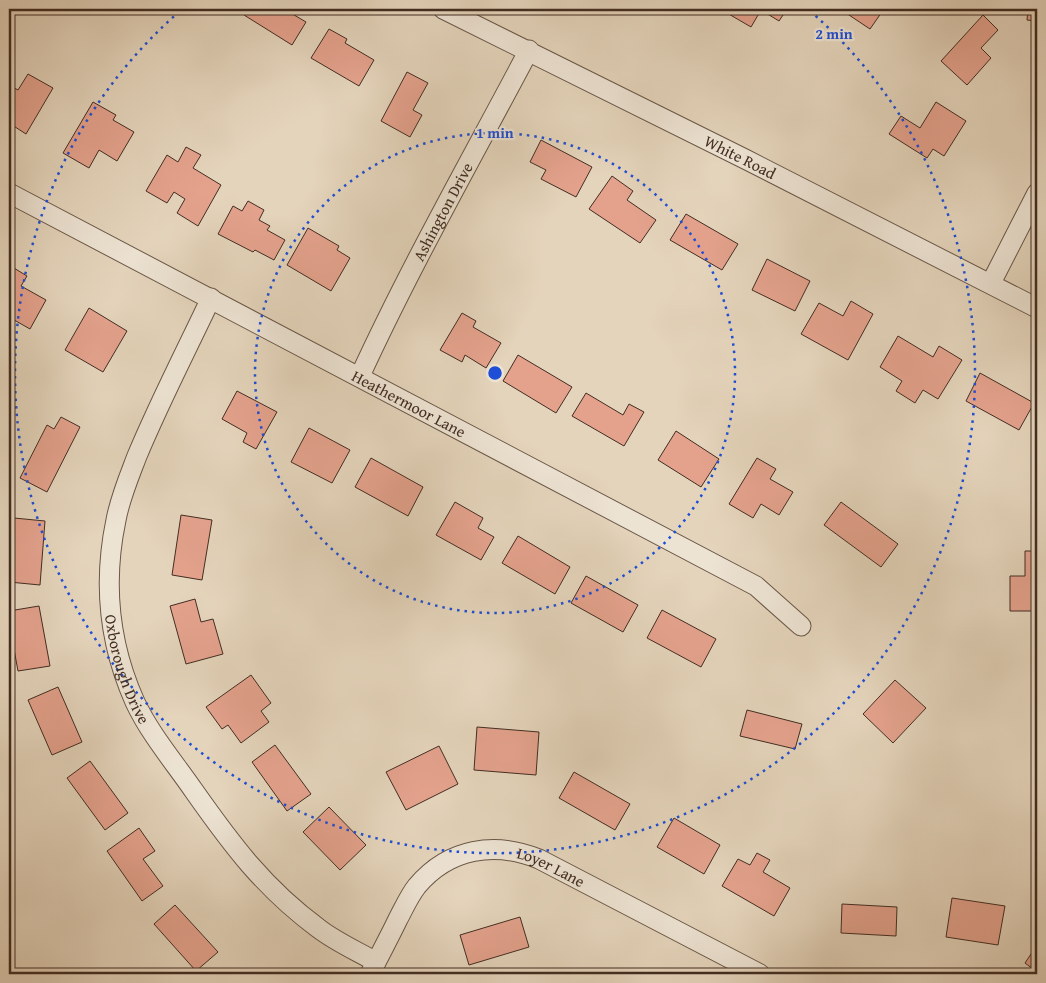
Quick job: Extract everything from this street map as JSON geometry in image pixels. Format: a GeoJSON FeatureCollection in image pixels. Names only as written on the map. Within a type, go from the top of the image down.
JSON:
{"type":"FeatureCollection","features":[{"type":"Feature","properties":{"kind":"street","name":"White Road"},"geometry":{"type":"LineString","coordinates":[[443,9],[529,50],[1037,308]]}},
{"type":"Feature","properties":{"kind":"street","name":"Ashington Drive"},"geometry":{"type":"LineString","coordinates":[[360,376],[412,269],[529,50]]}},
{"type":"Feature","properties":{"kind":"street","name":"Heathermoor Lane"},"geometry":{"type":"LineString","coordinates":[[9,193],[756,586],[801,626]]}},
{"type":"Feature","properties":{"kind":"street"},"geometry":{"type":"LineString","coordinates":[[991,283],[1037,193]]}},
{"type":"Feature","properties":{"kind":"street","name":"Oxborough Drive"},"geometry":{"type":"LineString","coordinates":[[211,298],[147,432],[129,477],[116,518],[108,581],[115,644],[123,674],[148,726],[230,842],[260,878],[282,900],[373,968]]}},
{"type":"Feature","properties":{"kind":"street","name":"Loyer Lane"},"geometry":{"type":"LineString","coordinates":[[373,968],[408,898],[428,875],[452,858],[473,851],[496,848],[511,850],[539,859],[733,968],[760,974]]}},
{"type":"Feature","properties":{"kind":"building"},"geometry":{"type":"Polygon","coordinates":[[[248,9],[284,9],[306,22],[292,45],[244,15],[248,9]]]}},
{"type":"Feature","properties":{"kind":"building"},"geometry":{"type":"Polygon","coordinates":[[[729,9],[787,9],[779,21],[761,10],[751,27],[727,13],[729,9]]]}},
{"type":"Feature","properties":{"kind":"building"},"geometry":{"type":"Polygon","coordinates":[[[840,9],[884,9],[870,29],[840,9]]]}},
{"type":"Feature","properties":{"kind":"building"},"geometry":{"type":"Polygon","coordinates":[[[1028,9],[1037,9],[1037,21],[1027,20],[1028,9]]]}},
{"type":"Feature","properties":{"kind":"building"},"geometry":{"type":"Polygon","coordinates":[[[983,15],[998,30],[981,48],[991,58],[967,85],[941,61],[983,15]]]}},
{"type":"Feature","properties":{"kind":"building"},"geometry":{"type":"Polygon","coordinates":[[[329,29],[347,39],[345,43],[374,60],[359,86],[311,58],[329,29]]]}},
{"type":"Feature","properties":{"kind":"building"},"geometry":{"type":"Polygon","coordinates":[[[407,72],[428,83],[413,110],[422,115],[410,137],[381,121],[407,72]]]}},
{"type":"Feature","properties":{"kind":"building"},"geometry":{"type":"Polygon","coordinates":[[[28,74],[53,88],[26,134],[9,123],[9,85],[18,90],[28,74]]]}},
{"type":"Feature","properties":{"kind":"building"},"geometry":{"type":"Polygon","coordinates":[[[93,102],[116,115],[113,120],[134,132],[117,161],[99,150],[89,168],[63,153],[93,102]]]}},
{"type":"Feature","properties":{"kind":"building"},"geometry":{"type":"Polygon","coordinates":[[[936,102],[966,121],[944,156],[933,149],[927,158],[889,134],[901,116],[920,128],[936,102]]]}},
{"type":"Feature","properties":{"kind":"building"},"geometry":{"type":"Polygon","coordinates":[[[541,140],[592,167],[576,197],[541,179],[546,170],[530,162],[541,140]]]}},
{"type":"Feature","properties":{"kind":"building"},"geometry":{"type":"Polygon","coordinates":[[[186,147],[201,155],[193,168],[221,185],[198,226],[177,213],[185,199],[174,192],[167,203],[146,191],[167,155],[178,162],[186,147]]]}},
{"type":"Feature","properties":{"kind":"building"},"geometry":{"type":"Polygon","coordinates":[[[612,176],[633,191],[627,200],[656,220],[640,243],[589,209],[612,176]]]}},
{"type":"Feature","properties":{"kind":"building"},"geometry":{"type":"Polygon","coordinates":[[[248,201],[264,210],[259,220],[270,226],[267,230],[285,240],[274,260],[255,250],[253,252],[218,234],[233,206],[242,211],[248,201]]]}},
{"type":"Feature","properties":{"kind":"building"},"geometry":{"type":"Polygon","coordinates":[[[686,214],[738,244],[722,270],[670,240],[686,214]]]}},
{"type":"Feature","properties":{"kind":"building"},"geometry":{"type":"Polygon","coordinates":[[[308,228],[339,246],[337,250],[350,258],[331,291],[287,265],[308,228]]]}},
{"type":"Feature","properties":{"kind":"building"},"geometry":{"type":"Polygon","coordinates":[[[767,259],[810,281],[795,311],[752,290],[767,259]]]}},
{"type":"Feature","properties":{"kind":"building"},"geometry":{"type":"Polygon","coordinates":[[[9,265],[27,276],[21,286],[46,300],[30,329],[9,317],[9,265]]]}},
{"type":"Feature","properties":{"kind":"building"},"geometry":{"type":"Polygon","coordinates":[[[851,301],[873,314],[848,360],[801,334],[819,303],[843,316],[851,301]]]}},
{"type":"Feature","properties":{"kind":"building"},"geometry":{"type":"Polygon","coordinates":[[[89,308],[127,331],[103,372],[65,350],[89,308]]]}},
{"type":"Feature","properties":{"kind":"building"},"geometry":{"type":"Polygon","coordinates":[[[462,313],[476,321],[473,327],[501,343],[486,368],[465,355],[462,362],[440,350],[462,313]]]}},
{"type":"Feature","properties":{"kind":"building"},"geometry":{"type":"Polygon","coordinates":[[[898,336],[933,357],[939,346],[962,360],[938,399],[923,390],[915,403],[896,391],[902,381],[880,367],[898,336]]]}},
{"type":"Feature","properties":{"kind":"building"},"geometry":{"type":"Polygon","coordinates":[[[518,355],[572,387],[556,413],[503,381],[518,355]]]}},
{"type":"Feature","properties":{"kind":"building"},"geometry":{"type":"Polygon","coordinates":[[[980,373],[1034,403],[1019,430],[966,401],[980,373]]]}},
{"type":"Feature","properties":{"kind":"building"},"geometry":{"type":"Polygon","coordinates":[[[237,391],[277,412],[256,449],[243,442],[247,433],[222,419],[237,391]]]}},
{"type":"Feature","properties":{"kind":"building"},"geometry":{"type":"Polygon","coordinates":[[[586,393],[623,415],[629,404],[644,412],[624,446],[572,416],[586,393]]]}},
{"type":"Feature","properties":{"kind":"building"},"geometry":{"type":"Polygon","coordinates":[[[61,417],[80,427],[47,492],[20,478],[47,425],[54,429],[61,417]]]}},
{"type":"Feature","properties":{"kind":"building"},"geometry":{"type":"Polygon","coordinates":[[[309,428],[350,450],[332,483],[291,462],[309,428]]]}},
{"type":"Feature","properties":{"kind":"building"},"geometry":{"type":"Polygon","coordinates":[[[676,431],[719,459],[701,487],[658,460],[676,431]]]}},
{"type":"Feature","properties":{"kind":"building"},"geometry":{"type":"Polygon","coordinates":[[[371,458],[423,487],[408,516],[355,487],[371,458]]]}},
{"type":"Feature","properties":{"kind":"building"},"geometry":{"type":"Polygon","coordinates":[[[757,458],[776,469],[770,479],[793,492],[779,515],[761,504],[753,518],[729,504],[757,458]]]}},
{"type":"Feature","properties":{"kind":"building"},"geometry":{"type":"Polygon","coordinates":[[[455,502],[483,518],[478,528],[494,537],[481,560],[436,535],[455,502]]]}},
{"type":"Feature","properties":{"kind":"building"},"geometry":{"type":"Polygon","coordinates":[[[841,502],[898,544],[881,567],[824,525],[841,502]]]}},
{"type":"Feature","properties":{"kind":"building"},"geometry":{"type":"Polygon","coordinates":[[[181,515],[212,520],[202,580],[172,575],[181,515]]]}},
{"type":"Feature","properties":{"kind":"building"},"geometry":{"type":"Polygon","coordinates":[[[14,518],[45,521],[40,585],[9,582],[9,533],[13,534],[14,518]]]}},
{"type":"Feature","properties":{"kind":"building"},"geometry":{"type":"Polygon","coordinates":[[[518,536],[570,567],[555,594],[502,563],[518,536]]]}},
{"type":"Feature","properties":{"kind":"building"},"geometry":{"type":"Polygon","coordinates":[[[1025,551],[1037,551],[1037,611],[1010,611],[1010,576],[1025,576],[1025,551]]]}},
{"type":"Feature","properties":{"kind":"building"},"geometry":{"type":"Polygon","coordinates":[[[586,576],[638,605],[623,632],[571,603],[586,576]]]}},
{"type":"Feature","properties":{"kind":"building"},"geometry":{"type":"Polygon","coordinates":[[[195,599],[201,622],[213,619],[223,654],[186,664],[170,606],[195,599]]]}},
{"type":"Feature","properties":{"kind":"building"},"geometry":{"type":"Polygon","coordinates":[[[39,606],[50,666],[18,671],[9,622],[9,611],[39,606]]]}},
{"type":"Feature","properties":{"kind":"building"},"geometry":{"type":"Polygon","coordinates":[[[662,610],[716,639],[701,667],[647,638],[662,610]]]}},
{"type":"Feature","properties":{"kind":"building"},"geometry":{"type":"Polygon","coordinates":[[[251,675],[271,703],[261,711],[269,722],[241,743],[228,725],[222,729],[206,707],[251,675]]]}},
{"type":"Feature","properties":{"kind":"building"},"geometry":{"type":"Polygon","coordinates":[[[895,680],[926,708],[893,743],[863,714],[895,680]]]}},
{"type":"Feature","properties":{"kind":"building"},"geometry":{"type":"Polygon","coordinates":[[[58,687],[82,742],[52,755],[28,700],[58,687]]]}},
{"type":"Feature","properties":{"kind":"building"},"geometry":{"type":"Polygon","coordinates":[[[747,710],[802,724],[795,749],[740,736],[747,710]]]}},
{"type":"Feature","properties":{"kind":"building"},"geometry":{"type":"Polygon","coordinates":[[[477,727],[539,732],[536,775],[474,770],[477,727]]]}},
{"type":"Feature","properties":{"kind":"building"},"geometry":{"type":"Polygon","coordinates":[[[275,745],[311,794],[287,811],[252,762],[275,745]]]}},
{"type":"Feature","properties":{"kind":"building"},"geometry":{"type":"Polygon","coordinates":[[[439,746],[458,784],[406,810],[386,772],[439,746]]]}},
{"type":"Feature","properties":{"kind":"building"},"geometry":{"type":"Polygon","coordinates":[[[90,761],[128,813],[105,830],[67,778],[90,761]]]}},
{"type":"Feature","properties":{"kind":"building"},"geometry":{"type":"Polygon","coordinates":[[[574,772],[630,804],[615,830],[559,798],[574,772]]]}},
{"type":"Feature","properties":{"kind":"building"},"geometry":{"type":"Polygon","coordinates":[[[329,807],[366,845],[340,870],[303,832],[329,807]]]}},
{"type":"Feature","properties":{"kind":"building"},"geometry":{"type":"Polygon","coordinates":[[[674,818],[720,845],[704,874],[657,847],[674,818]]]}},
{"type":"Feature","properties":{"kind":"building"},"geometry":{"type":"Polygon","coordinates":[[[139,828],[155,851],[143,859],[163,886],[142,901],[107,851],[139,828]]]}},
{"type":"Feature","properties":{"kind":"building"},"geometry":{"type":"Polygon","coordinates":[[[757,853],[770,860],[763,872],[790,888],[774,916],[722,886],[738,859],[750,865],[757,853]]]}},
{"type":"Feature","properties":{"kind":"building"},"geometry":{"type":"Polygon","coordinates":[[[952,898],[1005,906],[998,945],[946,937],[952,898]]]}},
{"type":"Feature","properties":{"kind":"building"},"geometry":{"type":"Polygon","coordinates":[[[842,904],[897,907],[896,936],[841,933],[842,904]]]}},
{"type":"Feature","properties":{"kind":"building"},"geometry":{"type":"Polygon","coordinates":[[[175,905],[218,952],[196,971],[154,924],[175,905]]]}},
{"type":"Feature","properties":{"kind":"building"},"geometry":{"type":"Polygon","coordinates":[[[520,917],[529,947],[469,965],[460,935],[520,917]]]}},
{"type":"Feature","properties":{"kind":"building"},"geometry":{"type":"Polygon","coordinates":[[[1037,945],[1037,972],[1025,963],[1037,945]]]}}]}
